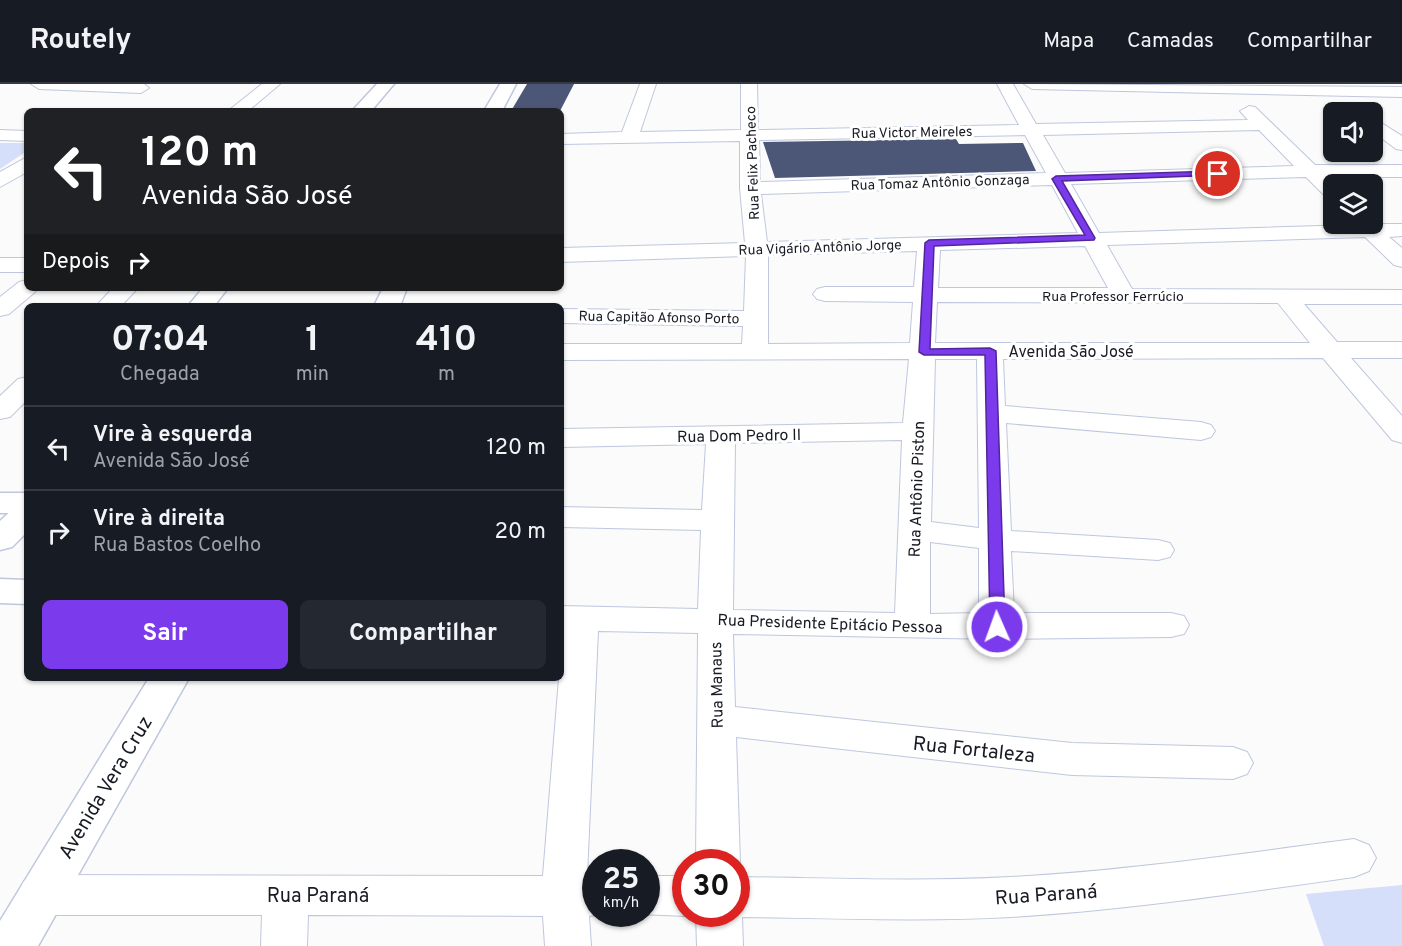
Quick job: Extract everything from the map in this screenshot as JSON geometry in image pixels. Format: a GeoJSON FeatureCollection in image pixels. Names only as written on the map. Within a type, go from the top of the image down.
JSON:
{"type":"FeatureCollection","features":[{"type":"Feature","properties":{"kind":"main road"},"geometry":{"type":"LineString","coordinates":[[364,108],[386,84]]}},
{"type":"Feature","properties":{"kind":"main road"},"geometry":{"type":"LineString","coordinates":[[495,108],[508,84]]}},
{"type":"Feature","properties":{"kind":"main road"},"geometry":{"type":"LineString","coordinates":[[204,303],[214,291]]}},
{"type":"Feature","properties":{"kind":"main road"},"geometry":{"type":"LineString","coordinates":[[0,502],[24,503]]}},
{"type":"Feature","properties":{"kind":"main road"},"geometry":{"type":"LineString","coordinates":[[0,539],[24,517]]}},
{"type":"Feature","properties":{"kind":"main road"},"geometry":{"type":"LineString","coordinates":[[0,591],[24,592]]}},
{"type":"Feature","properties":{"kind":"main road","name":"Avenida Vera Cruz"},"geometry":{"type":"LineString","coordinates":[[12,946],[167,681]]}},
{"type":"Feature","properties":{"kind":"street"},"geometry":{"type":"LineString","coordinates":[[39,84],[144,86]]}},
{"type":"Feature","properties":{"kind":"street"},"geometry":{"type":"LineString","coordinates":[[241,108],[272,84]]}},
{"type":"Feature","properties":{"kind":"street"},"geometry":{"type":"LineString","coordinates":[[630,137],[648,84]]}},
{"type":"Feature","properties":{"kind":"street","name":"Rua Felix Pacheco"},"geometry":{"type":"LineString","coordinates":[[749,84],[750,188],[757,249],[755,350]]}},
{"type":"Feature","properties":{"kind":"street"},"geometry":{"type":"LineString","coordinates":[[1005,84],[1056,179],[1125,297]]}},
{"type":"Feature","properties":{"kind":"street"},"geometry":{"type":"LineString","coordinates":[[1032,84],[1115,87],[1328,88],[1402,92]]}},
{"type":"Feature","properties":{"kind":"street"},"geometry":{"type":"LineString","coordinates":[[114,105],[144,86]]}},
{"type":"Feature","properties":{"kind":"street"},"geometry":{"type":"LineString","coordinates":[[1115,87],[1145,127]]}},
{"type":"Feature","properties":{"kind":"street"},"geometry":{"type":"LineString","coordinates":[[1227,87],[1323,183]]}},
{"type":"Feature","properties":{"kind":"street"},"geometry":{"type":"LineString","coordinates":[[1328,88],[1347,102]]}},
{"type":"Feature","properties":{"kind":"street","name":"Rua Victor Meireles"},"geometry":{"type":"LineString","coordinates":[[564,139],[1263,125]]}},
{"type":"Feature","properties":{"kind":"street"},"geometry":{"type":"LineString","coordinates":[[1383,130],[1402,144]]}},
{"type":"Feature","properties":{"kind":"street"},"geometry":{"type":"LineString","coordinates":[[0,135],[24,136]]}},
{"type":"Feature","properties":{"kind":"street"},"geometry":{"type":"LineString","coordinates":[[0,181],[24,165]]}},
{"type":"Feature","properties":{"kind":"street","name":"Rua Tomaz Antônio Gonzaga"},"geometry":{"type":"LineString","coordinates":[[750,188],[1311,171],[1402,171]]}},
{"type":"Feature","properties":{"kind":"street","name":"Rua Vigário Antônio Jorge"},"geometry":{"type":"LineString","coordinates":[[1383,228],[1402,230]]}},
{"type":"Feature","properties":{"kind":"street","name":"Rua Vigário Antônio Jorge"},"geometry":{"type":"LineString","coordinates":[[564,255],[1323,229]]}},
{"type":"Feature","properties":{"kind":"street"},"geometry":{"type":"LineString","coordinates":[[1374,234],[1402,260]]}},
{"type":"Feature","properties":{"kind":"street","name":"Rua Antônio Piston"},"geometry":{"type":"LineString","coordinates":[[912,626],[917,431],[928,295],[929,243]]}},
{"type":"Feature","properties":{"kind":"street"},"geometry":{"type":"LineString","coordinates":[[0,265],[24,265]]}},
{"type":"Feature","properties":{"kind":"street"},"geometry":{"type":"LineString","coordinates":[[0,309],[24,289]]}},
{"type":"Feature","properties":{"kind":"street"},"geometry":{"type":"LineString","coordinates":[[111,303],[123,291]]}},
{"type":"Feature","properties":{"kind":"street","name":"Rua Professor Ferrúcio"},"geometry":{"type":"LineString","coordinates":[[825,294],[1402,297]]}},
{"type":"Feature","properties":{"kind":"street"},"geometry":{"type":"LineString","coordinates":[[1285,297],[1402,434]]}},
{"type":"Feature","properties":{"kind":"street","name":"Rua Capitão Afonso Porto"},"geometry":{"type":"LineString","coordinates":[[564,316],[757,319]]}},
{"type":"Feature","properties":{"kind":"street","name":"Avenida São José"},"geometry":{"type":"LineString","coordinates":[[564,352],[1331,349],[1402,351]]}},
{"type":"Feature","properties":{"kind":"street"},"geometry":{"type":"LineString","coordinates":[[990,351],[997,627]]}},
{"type":"Feature","properties":{"kind":"street"},"geometry":{"type":"LineString","coordinates":[[990,413],[1201,431]]}},
{"type":"Feature","properties":{"kind":"street","name":"Rua Dom Pedro II"},"geometry":{"type":"LineString","coordinates":[[564,438],[917,431]]}},
{"type":"Feature","properties":{"kind":"street","name":"Rua Manaus"},"geometry":{"type":"LineString","coordinates":[[718,849],[715,620],[716,520],[721,435]]}},
{"type":"Feature","properties":{"kind":"street"},"geometry":{"type":"LineString","coordinates":[[564,517],[716,520]]}},
{"type":"Feature","properties":{"kind":"street"},"geometry":{"type":"LineString","coordinates":[[914,530],[994,540],[1158,550]]}},
{"type":"Feature","properties":{"kind":"street"},"geometry":{"type":"LineString","coordinates":[[568,946],[580,896],[571,618]]}},
{"type":"Feature","properties":{"kind":"street","name":"Rua Presidente Epitácio Pessoa"},"geometry":{"type":"LineString","coordinates":[[571,618],[997,627],[1171,625]]}},
{"type":"Feature","properties":{"kind":"street","name":"Rua Fortaleza"},"geometry":{"type":"LineString","coordinates":[[716,720],[1072,759],[1233,763]]}},
{"type":"Feature","properties":{"kind":"street","name":"Rua Paraná"},"geometry":{"type":"LineString","coordinates":[[750,897],[902,900],[1009,897],[1112,890],[1354,858]]}},
{"type":"Feature","properties":{"kind":"street","name":"Rua Paraná"},"geometry":{"type":"LineString","coordinates":[[40,895],[580,896]]}},
{"type":"Feature","properties":{"kind":"street"},"geometry":{"type":"LineString","coordinates":[[284,946],[286,895]]}},
{"type":"Feature","properties":{"kind":"street"},"geometry":{"type":"LineString","coordinates":[[719,927],[720,946]]}},
{"type":"Feature","properties":{"kind":"shaded area"},"geometry":{"type":"Polygon","coordinates":[[[0,143],[24,143],[24,153],[0,169],[0,143]]]}},
{"type":"Feature","properties":{"kind":"shaded area"},"geometry":{"type":"Polygon","coordinates":[[[1402,885],[1402,946],[1324,946],[1306,894],[1402,885]]]}},
{"type":"Feature","properties":{"kind":"building"},"geometry":{"type":"Polygon","coordinates":[[[527,84],[574,84],[562,108],[513,108],[527,84]]]}},
{"type":"Feature","properties":{"kind":"building"},"geometry":{"type":"Polygon","coordinates":[[[956,139],[959,144],[1023,143],[1036,171],[775,178],[763,142],[956,139]]]}},
{"type":"Feature","properties":{"kind":"route"},"geometry":{"type":"LineString","coordinates":[[997,627],[990,351],[924,352],[929,243],[1091,238],[1056,179],[1218,174]]}}]}
